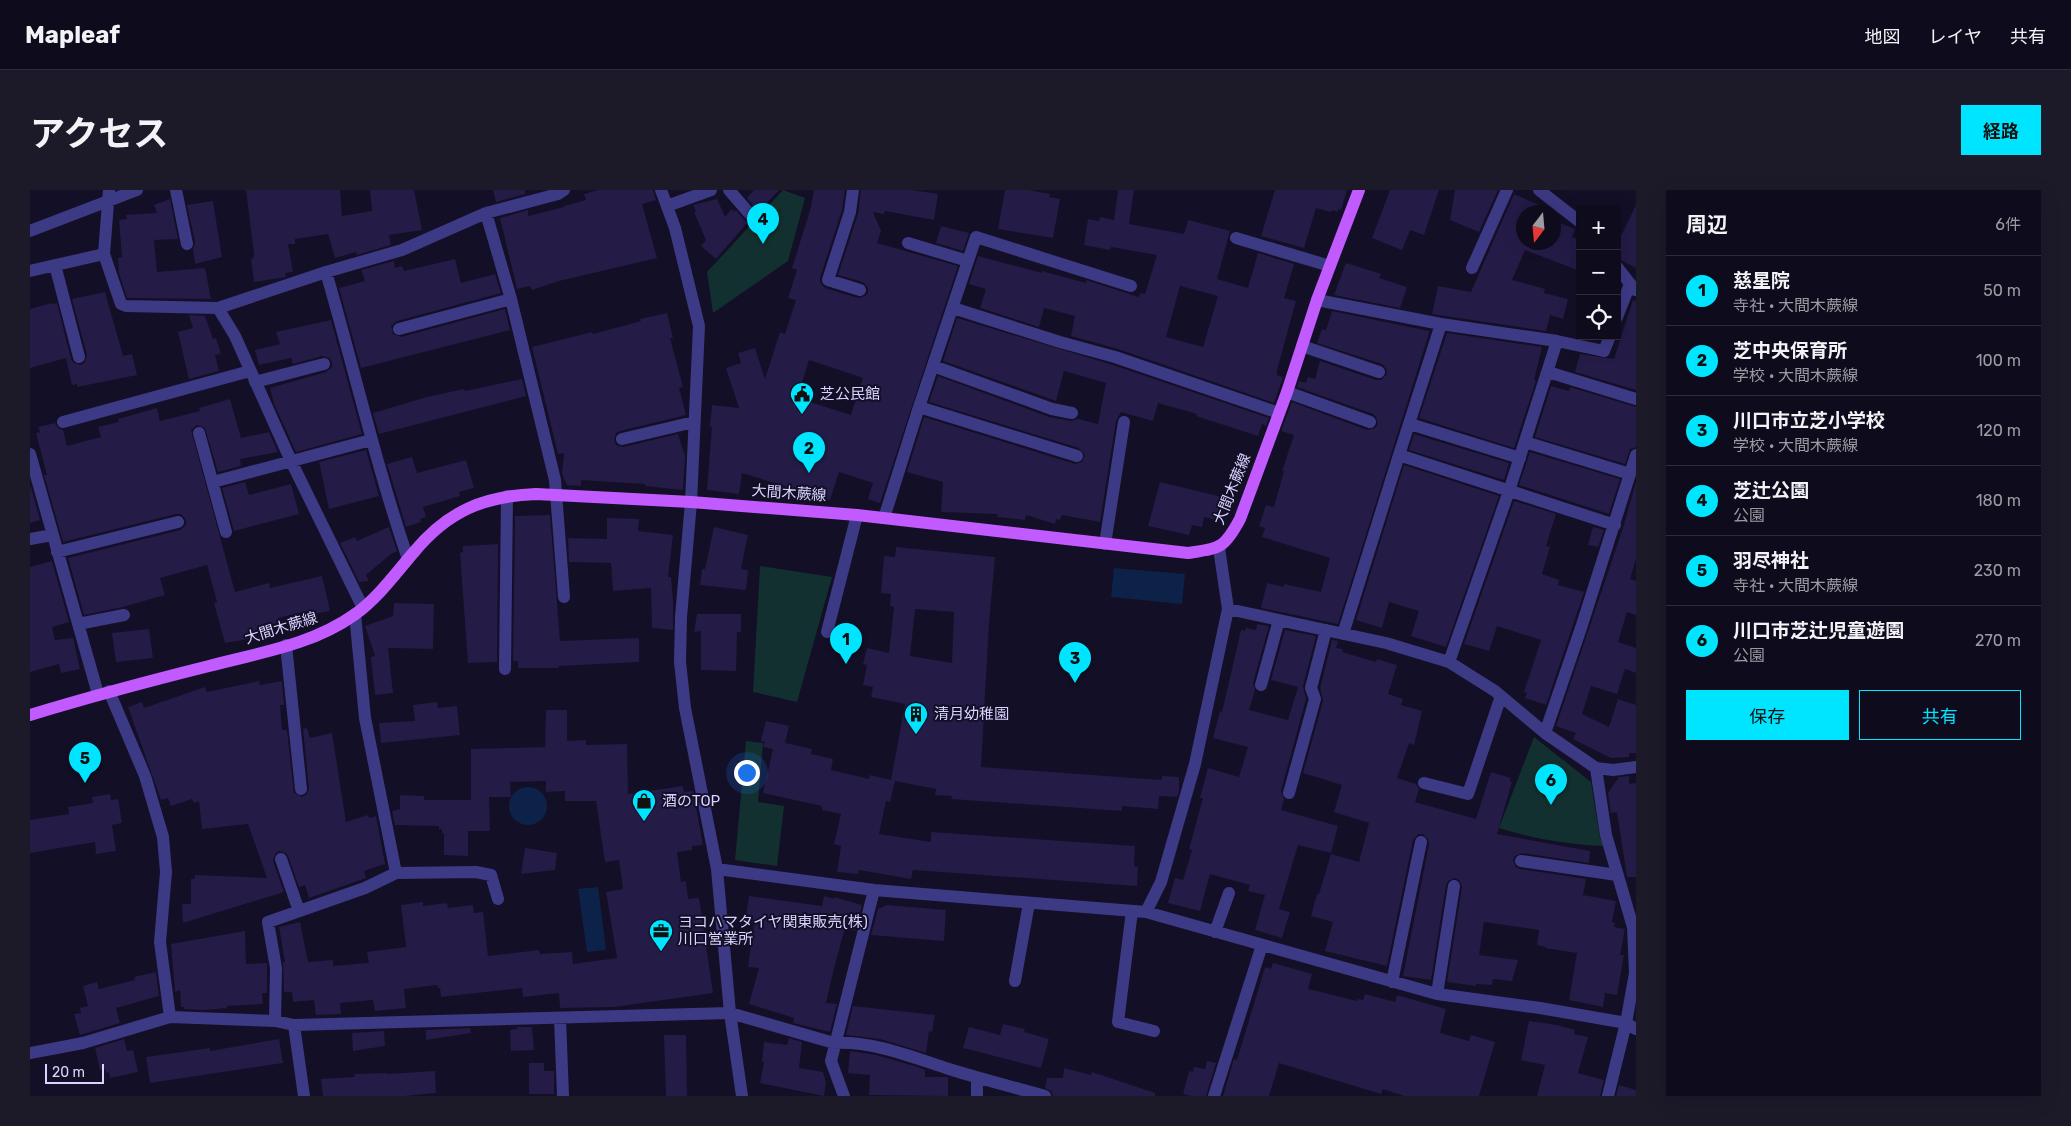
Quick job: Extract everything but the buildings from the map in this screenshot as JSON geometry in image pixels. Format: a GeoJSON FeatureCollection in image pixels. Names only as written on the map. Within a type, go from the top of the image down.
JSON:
{"type":"FeatureCollection","features":[{"type":"Feature","properties":{"kind":"main road","name":"大間木蕨線"},"geometry":{"type":"LineString","coordinates":[[30,715],[104,693],[308,640],[324,633],[359,611],[383,589],[408,559],[446,520],[478,504],[507,496],[536,494],[691,502],[857,515],[1188,553],[1219,548],[1232,535],[1240,520],[1287,392],[1317,300],[1359,190]]}},
{"type":"Feature","properties":{"kind":"street"},"geometry":{"type":"LineString","coordinates":[[30,231],[109,195],[137,190]]}},
{"type":"Feature","properties":{"kind":"street"},"geometry":{"type":"LineString","coordinates":[[176,190],[187,244]]}},
{"type":"Feature","properties":{"kind":"street"},"geometry":{"type":"LineString","coordinates":[[109,195],[104,254],[121,304],[126,306],[218,308],[326,272],[402,250],[486,214],[558,194],[564,190]]}},
{"type":"Feature","properties":{"kind":"street"},"geometry":{"type":"LineString","coordinates":[[661,190],[675,228],[699,326],[691,502],[681,617],[680,662],[685,708],[717,869],[730,1013],[742,1096]]}},
{"type":"Feature","properties":{"kind":"street"},"geometry":{"type":"LineString","coordinates":[[667,206],[711,190]]}},
{"type":"Feature","properties":{"kind":"street"},"geometry":{"type":"LineString","coordinates":[[728,190],[755,220]]}},
{"type":"Feature","properties":{"kind":"street"},"geometry":{"type":"LineString","coordinates":[[853,190],[850,212],[828,280],[860,290]]}},
{"type":"Feature","properties":{"kind":"street"},"geometry":{"type":"LineString","coordinates":[[1472,268],[1507,190]]}},
{"type":"Feature","properties":{"kind":"street"},"geometry":{"type":"LineString","coordinates":[[1538,190],[1576,219]]}},
{"type":"Feature","properties":{"kind":"street"},"geometry":{"type":"LineString","coordinates":[[486,214],[511,299],[555,480],[558,496],[564,597]]}},
{"type":"Feature","properties":{"kind":"street"},"geometry":{"type":"LineString","coordinates":[[884,518],[919,406],[976,237],[1131,286]]}},
{"type":"Feature","properties":{"kind":"street"},"geometry":{"type":"LineString","coordinates":[[1236,238],[1330,266]]}},
{"type":"Feature","properties":{"kind":"street"},"geometry":{"type":"LineString","coordinates":[[908,243],[968,261]]}},
{"type":"Feature","properties":{"kind":"street"},"geometry":{"type":"LineString","coordinates":[[30,271],[104,254]]}},
{"type":"Feature","properties":{"kind":"street"},"geometry":{"type":"LineString","coordinates":[[55,265],[78,357]]}},
{"type":"Feature","properties":{"kind":"street"},"geometry":{"type":"LineString","coordinates":[[326,272],[348,348],[370,440],[408,559]]}},
{"type":"Feature","properties":{"kind":"street"},"geometry":{"type":"LineString","coordinates":[[1621,272],[1633,288],[1621,310]]}},
{"type":"Feature","properties":{"kind":"street"},"geometry":{"type":"LineString","coordinates":[[399,329],[511,299]]}},
{"type":"Feature","properties":{"kind":"street"},"geometry":{"type":"LineString","coordinates":[[1317,300],[1441,324],[1556,341],[1604,351],[1608,340]]}},
{"type":"Feature","properties":{"kind":"street"},"geometry":{"type":"LineString","coordinates":[[218,308],[235,336],[359,611],[365,718],[396,873]]}},
{"type":"Feature","properties":{"kind":"street"},"geometry":{"type":"LineString","coordinates":[[953,308],[1060,342],[1115,357],[1279,413]]}},
{"type":"Feature","properties":{"kind":"street"},"geometry":{"type":"LineString","coordinates":[[1343,634],[1441,324]]}},
{"type":"Feature","properties":{"kind":"street"},"geometry":{"type":"LineString","coordinates":[[1449,662],[1520,458],[1556,341]]}},
{"type":"Feature","properties":{"kind":"street"},"geometry":{"type":"LineString","coordinates":[[1302,346],[1379,372]]}},
{"type":"Feature","properties":{"kind":"street"},"geometry":{"type":"LineString","coordinates":[[62,422],[253,376],[324,364]]}},
{"type":"Feature","properties":{"kind":"street"},"geometry":{"type":"LineString","coordinates":[[933,366],[1052,409],[1072,413]]}},
{"type":"Feature","properties":{"kind":"street"},"geometry":{"type":"LineString","coordinates":[[1548,372],[1636,399]]}},
{"type":"Feature","properties":{"kind":"street"},"geometry":{"type":"LineString","coordinates":[[1287,392],[1370,422]]}},
{"type":"Feature","properties":{"kind":"street"},"geometry":{"type":"LineString","coordinates":[[919,406],[1077,456]]}},
{"type":"Feature","properties":{"kind":"street"},"geometry":{"type":"LineString","coordinates":[[622,439],[694,422]]}},
{"type":"Feature","properties":{"kind":"street"},"geometry":{"type":"LineString","coordinates":[[1105,544],[1124,422]]}},
{"type":"Feature","properties":{"kind":"street"},"geometry":{"type":"LineString","coordinates":[[1410,424],[1520,458]]}},
{"type":"Feature","properties":{"kind":"street"},"geometry":{"type":"LineString","coordinates":[[199,433],[226,532]]}},
{"type":"Feature","properties":{"kind":"street"},"geometry":{"type":"LineString","coordinates":[[213,482],[370,440]]}},
{"type":"Feature","properties":{"kind":"street"},"geometry":{"type":"LineString","coordinates":[[1524,442],[1630,474]]}},
{"type":"Feature","properties":{"kind":"street"},"geometry":{"type":"LineString","coordinates":[[30,454],[32,468],[50,522],[52,535],[78,624],[104,693],[145,776],[163,837],[166,872],[160,942],[170,1017]]}},
{"type":"Feature","properties":{"kind":"street"},"geometry":{"type":"LineString","coordinates":[[1399,455],[1615,524]]}},
{"type":"Feature","properties":{"kind":"street"},"geometry":{"type":"LineString","coordinates":[[1545,733],[1615,524],[1636,455]]}},
{"type":"Feature","properties":{"kind":"street"},"geometry":{"type":"LineString","coordinates":[[505,669],[507,496]]}},
{"type":"Feature","properties":{"kind":"street"},"geometry":{"type":"LineString","coordinates":[[827,632],[857,515]]}},
{"type":"Feature","properties":{"kind":"street"},"geometry":{"type":"LineString","coordinates":[[57,552],[178,522]]}},
{"type":"Feature","properties":{"kind":"street"},"geometry":{"type":"LineString","coordinates":[[30,539],[52,535]]}},
{"type":"Feature","properties":{"kind":"street"},"geometry":{"type":"LineString","coordinates":[[1146,912],[1161,882],[1195,764],[1228,609],[1219,548]]}},
{"type":"Feature","properties":{"kind":"street"},"geometry":{"type":"LineString","coordinates":[[1228,609],[1386,643],[1449,662],[1501,696],[1545,733],[1596,768],[1613,770],[1636,767]]}},
{"type":"Feature","properties":{"kind":"street"},"geometry":{"type":"LineString","coordinates":[[78,624],[124,615]]}},
{"type":"Feature","properties":{"kind":"street"},"geometry":{"type":"LineString","coordinates":[[1261,685],[1279,620]]}},
{"type":"Feature","properties":{"kind":"street"},"geometry":{"type":"LineString","coordinates":[[1289,793],[1315,699],[1311,688],[1326,630]]}},
{"type":"Feature","properties":{"kind":"street"},"geometry":{"type":"LineString","coordinates":[[286,645],[301,789]]}},
{"type":"Feature","properties":{"kind":"street"},"geometry":{"type":"LineString","coordinates":[[1424,783],[1468,794],[1501,696]]}},
{"type":"Feature","properties":{"kind":"street"},"geometry":{"type":"LineString","coordinates":[[1596,768],[1606,835],[1632,928],[1634,973],[1631,1026],[1608,1096]]}},
{"type":"Feature","properties":{"kind":"street"},"geometry":{"type":"LineString","coordinates":[[1392,982],[1421,842]]}},
{"type":"Feature","properties":{"kind":"street"},"geometry":{"type":"LineString","coordinates":[[281,859],[299,911]]}},
{"type":"Feature","properties":{"kind":"street"},"geometry":{"type":"LineString","coordinates":[[1521,861],[1617,874]]}},
{"type":"Feature","properties":{"kind":"street"},"geometry":{"type":"LineString","coordinates":[[717,869],[874,890],[1146,912],[1437,994],[1540,1008],[1631,1026]]}},
{"type":"Feature","properties":{"kind":"street"},"geometry":{"type":"LineString","coordinates":[[275,1021],[276,968],[268,922],[365,888],[396,873],[476,872],[491,875],[498,898]]}},
{"type":"Feature","properties":{"kind":"street"},"geometry":{"type":"LineString","coordinates":[[1437,994],[1454,886]]}},
{"type":"Feature","properties":{"kind":"street"},"geometry":{"type":"LineString","coordinates":[[844,1096],[831,1061],[874,890]]}},
{"type":"Feature","properties":{"kind":"street"},"geometry":{"type":"LineString","coordinates":[[1215,932],[1229,893]]}},
{"type":"Feature","properties":{"kind":"street"},"geometry":{"type":"LineString","coordinates":[[1015,981],[1029,902]]}},
{"type":"Feature","properties":{"kind":"street"},"geometry":{"type":"LineString","coordinates":[[1132,911],[1118,1022],[1154,1031]]}},
{"type":"Feature","properties":{"kind":"street"},"geometry":{"type":"LineString","coordinates":[[1214,1096],[1262,945]]}},
{"type":"Feature","properties":{"kind":"street"},"geometry":{"type":"LineString","coordinates":[[30,1053],[82,1043],[170,1017],[275,1021],[294,1025],[730,1013],[834,1043],[851,1042],[876,1046],[977,1078],[1045,1096]]}},
{"type":"Feature","properties":{"kind":"street"},"geometry":{"type":"LineString","coordinates":[[560,1018],[563,1096]]}},
{"type":"Feature","properties":{"kind":"street"},"geometry":{"type":"LineString","coordinates":[[294,1025],[304,1096]]}},
{"type":"Feature","properties":{"kind":"street"},"geometry":{"type":"LineString","coordinates":[[977,1078],[977,1096]]}},
{"type":"Feature","properties":{"kind":"green space"},"geometry":{"type":"Polygon","coordinates":[[[783,190],[805,198],[788,261],[713,313],[707,272],[783,190]]]}},
{"type":"Feature","properties":{"kind":"green space"},"geometry":{"type":"Polygon","coordinates":[[[760,566],[832,577],[797,702],[753,692],[760,566]]]}},
{"type":"Feature","properties":{"kind":"green space"},"geometry":{"type":"Polygon","coordinates":[[[1534,737],[1591,782],[1600,838],[1604,846],[1551,841],[1499,828],[1534,737]]]}},
{"type":"Feature","properties":{"kind":"green space"},"geometry":{"type":"Polygon","coordinates":[[[746,741],[763,743],[758,802],[784,806],[777,866],[735,860],[746,741]]]}},
{"type":"Feature","properties":{"kind":"water"},"geometry":{"type":"Polygon","coordinates":[[[1114,568],[1185,574],[1182,604],[1111,597],[1114,568]]]}},
{"type":"Feature","properties":{"kind":"water"},"geometry":{"type":"Polygon","coordinates":[[[528,787],[541,793],[547,806],[541,819],[528,825],[515,819],[509,806],[515,793],[528,787]]]}},
{"type":"Feature","properties":{"kind":"water"},"geometry":{"type":"Polygon","coordinates":[[[598,887],[606,950],[587,952],[578,889],[598,887]]]}},
{"type":"Feature","properties":{"kind":"place","name":"芝辻公園"},"geometry":{"type":"Point","coordinates":[763,244]}},
{"type":"Feature","properties":{"kind":"place","name":"芝公民館"},"geometry":{"type":"Point","coordinates":[802,415]}},
{"type":"Feature","properties":{"kind":"place","name":"芝中央保育所"},"geometry":{"type":"Point","coordinates":[809,473]}},
{"type":"Feature","properties":{"kind":"place","name":"慈星院"},"geometry":{"type":"Point","coordinates":[846,664]}},
{"type":"Feature","properties":{"kind":"place","name":"川口市立芝小学校"},"geometry":{"type":"Point","coordinates":[1075,683]}},
{"type":"Feature","properties":{"kind":"place","name":"清月幼稚園"},"geometry":{"type":"Point","coordinates":[916,735]}},
{"type":"Feature","properties":{"kind":"place","name":"羽尽神社"},"geometry":{"type":"Point","coordinates":[85,783]}},
{"type":"Feature","properties":{"kind":"place","name":"川口市芝辻児童遊園"},"geometry":{"type":"Point","coordinates":[1551,805]}},
{"type":"Feature","properties":{"kind":"place","name":"酒のTOP"},"geometry":{"type":"Point","coordinates":[644,822]}},
{"type":"Feature","properties":{"kind":"place","name":"ヨコハマタイヤ関東販売(株) 川口営業所"},"geometry":{"type":"Point","coordinates":[661,952]}}]}
